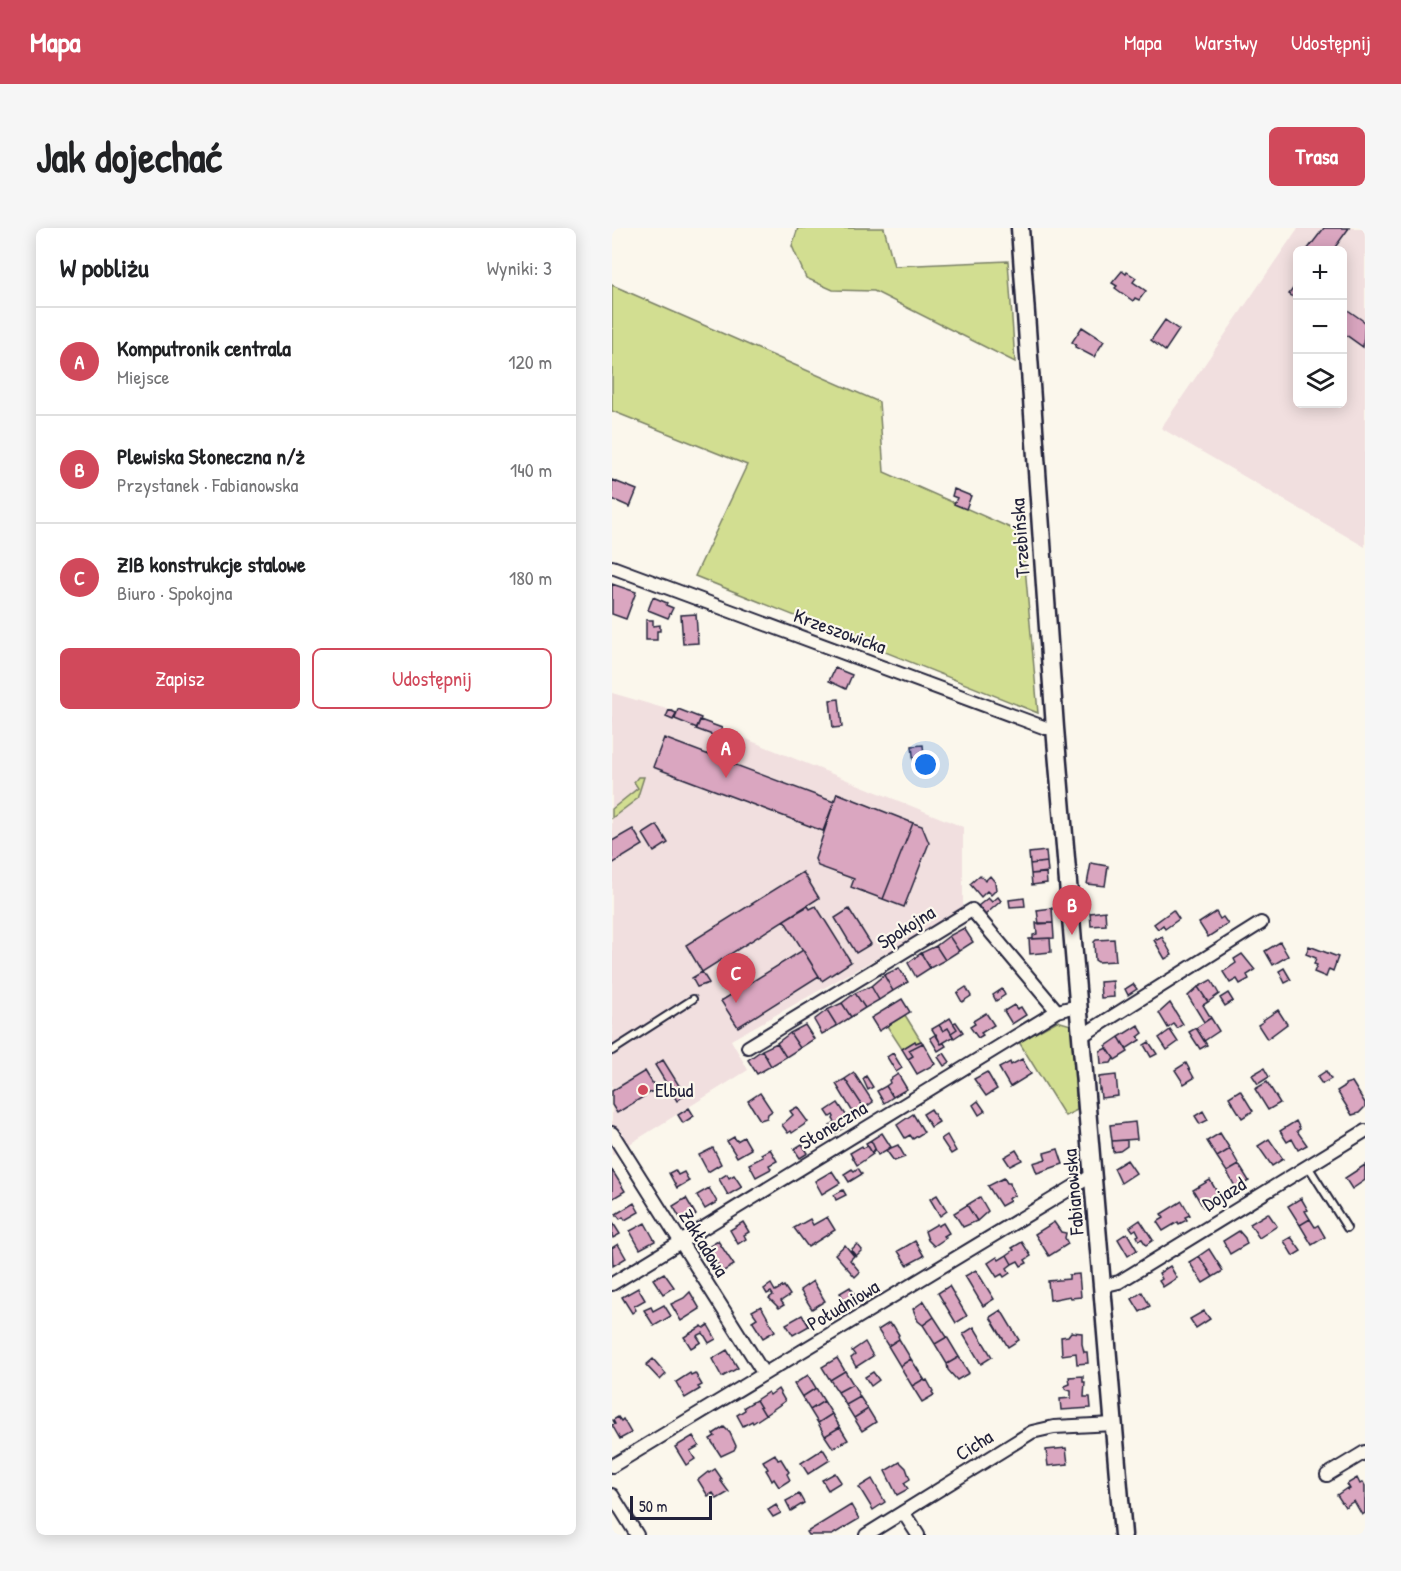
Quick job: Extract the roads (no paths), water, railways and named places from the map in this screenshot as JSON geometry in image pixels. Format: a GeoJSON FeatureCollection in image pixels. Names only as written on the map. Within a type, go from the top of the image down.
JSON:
{"type":"FeatureCollection","features":[{"type":"Feature","properties":{"kind":"street","name":"Trzebińska"},"geometry":{"type":"LineString","coordinates":[[1020,228],[1065,846]]}},
{"type":"Feature","properties":{"kind":"street","name":"Krzeszowicka"},"geometry":{"type":"LineString","coordinates":[[612,567],[1046,728],[1055,728]]}},
{"type":"Feature","properties":{"kind":"street","name":"Fabianowska"},"geometry":{"type":"LineString","coordinates":[[1065,846],[1123,1535]]}},
{"type":"Feature","properties":{"kind":"street","name":"Spokojna"},"geometry":{"type":"LineString","coordinates":[[748,1047],[972,910],[1057,1011]]}},
{"type":"Feature","properties":{"kind":"street"},"geometry":{"type":"LineString","coordinates":[[1080,1037],[1261,923]]}},
{"type":"Feature","properties":{"kind":"street","name":"Słoneczna"},"geometry":{"type":"LineString","coordinates":[[612,1284],[1057,1011],[1077,1006]]}},
{"type":"Feature","properties":{"kind":"street","name":"Dojazd"},"geometry":{"type":"LineString","coordinates":[[1102,1286],[1119,1282],[1365,1131]]}},
{"type":"Feature","properties":{"kind":"street","name":"Zakładowa"},"geometry":{"type":"LineString","coordinates":[[612,1134],[764,1374]]}},
{"type":"Feature","properties":{"kind":"street","name":"Południowa"},"geometry":{"type":"LineString","coordinates":[[612,1467],[1093,1175]]}},
{"type":"Feature","properties":{"kind":"street","name":"Cicha"},"geometry":{"type":"LineString","coordinates":[[866,1535],[1032,1432],[1054,1427],[1114,1424]]}},
{"type":"Feature","properties":{"kind":"street"},"geometry":{"type":"LineString","coordinates":[[1327,1475],[1365,1452]]}},
{"type":"Feature","properties":{"kind":"street"},"geometry":{"type":"LineString","coordinates":[[612,1496],[637,1535]]}},
{"type":"Feature","properties":{"kind":"street"},"geometry":{"type":"LineString","coordinates":[[903,1512],[918,1535]]}},
{"type":"Feature","properties":{"kind":"lane"},"geometry":{"type":"LineString","coordinates":[[612,1051],[693,999]]}},
{"type":"Feature","properties":{"kind":"lane"},"geometry":{"type":"LineString","coordinates":[[1308,1166],[1347,1228]]}},
{"type":"Feature","properties":{"kind":"place","name":"Komputronik centrala"},"geometry":{"type":"Point","coordinates":[726,778]}},
{"type":"Feature","properties":{"kind":"place","name":"Plewiska Słoneczna n/ż"},"geometry":{"type":"Point","coordinates":[1072,935]}},
{"type":"Feature","properties":{"kind":"place","name":"ZIB konstrukcje stalowe"},"geometry":{"type":"Point","coordinates":[736,1003]}},
{"type":"Feature","properties":{"kind":"place","name":"Elbud"},"geometry":{"type":"Point","coordinates":[643,1090]}}]}
